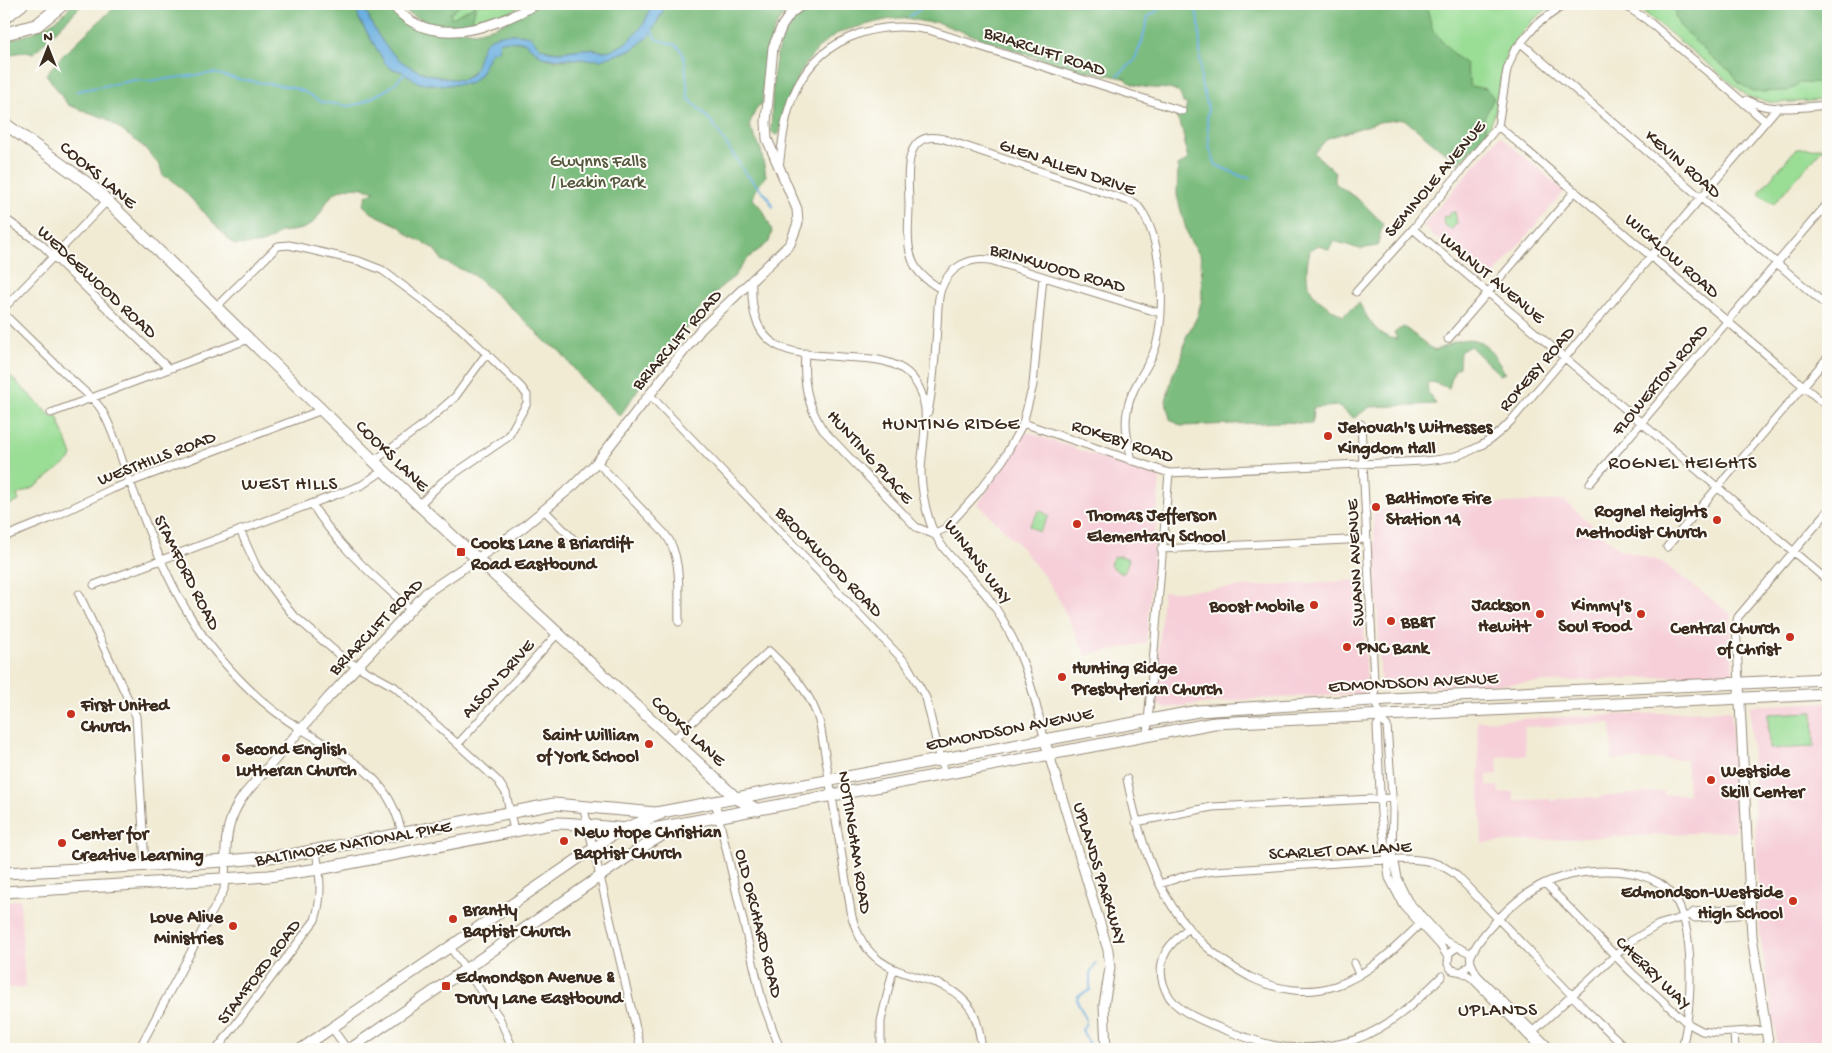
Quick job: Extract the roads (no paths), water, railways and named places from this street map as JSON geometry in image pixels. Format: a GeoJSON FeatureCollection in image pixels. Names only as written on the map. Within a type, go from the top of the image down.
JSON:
{"type":"FeatureCollection","features":[{"type":"Feature","properties":{"kind":"highway"},"geometry":{"type":"LineString","coordinates":[[4,18],[22,4]]}},
{"type":"Feature","properties":{"kind":"highway"},"geometry":{"type":"LineString","coordinates":[[4,34],[36,25],[63,4]]}},
{"type":"Feature","properties":{"kind":"main road","name":"COOKS LANE"},"geometry":{"type":"LineString","coordinates":[[4,123],[71,169],[107,201],[419,505],[736,798],[758,810]]}},
{"type":"Feature","properties":{"kind":"main road","name":"EDMONDSON AVENUE"},"geometry":{"type":"LineString","coordinates":[[301,1049],[620,830],[672,810],[1044,738],[1213,709],[1823,680]]}},
{"type":"Feature","properties":{"kind":"main road","name":"EDMONDSON AVENUE"},"geometry":{"type":"LineString","coordinates":[[348,1049],[654,840],[705,820],[1147,734],[1222,723],[1381,717],[1828,694]]}},
{"type":"Feature","properties":{"kind":"main road","name":"BALTIMORE NATIONAL PIKE"},"geometry":{"type":"LineString","coordinates":[[4,873],[226,861],[316,850],[554,804],[583,805],[643,813],[672,810]]}},
{"type":"Feature","properties":{"kind":"main road","name":"BALTIMORE NATIONAL PIKE"},"geometry":{"type":"LineString","coordinates":[[4,892],[226,880],[319,869],[556,823],[587,824],[620,830],[653,829],[705,820]]}},
{"type":"Feature","properties":{"kind":"street"},"geometry":{"type":"LineString","coordinates":[[392,4],[408,19],[420,25],[458,31],[492,25],[536,4]]}},
{"type":"Feature","properties":{"kind":"street"},"geometry":{"type":"LineString","coordinates":[[779,170],[766,131],[773,47],[782,26],[791,13],[803,4]]}},
{"type":"Feature","properties":{"kind":"street","name":"SEMINOLE AVENUE"},"geometry":{"type":"LineString","coordinates":[[1356,292],[1412,229],[1498,126],[1507,70],[1514,51],[1545,16],[1565,4]]}},
{"type":"Feature","properties":{"kind":"street"},"geometry":{"type":"LineString","coordinates":[[1623,4],[1637,12],[1740,97],[1766,121]]}},
{"type":"Feature","properties":{"kind":"street","name":"BRIARCLIFT ROAD"},"geometry":{"type":"LineString","coordinates":[[226,861],[227,827],[235,808],[300,729],[409,608],[433,587],[514,534],[545,510],[597,462],[701,329],[752,279],[786,250],[796,229],[796,209],[779,170],[786,116],[799,82],[808,70],[832,48],[844,40],[872,29],[908,26],[929,30],[1182,111]]}},
{"type":"Feature","properties":{"kind":"street","name":"KEVIN ROAD"},"geometry":{"type":"LineString","coordinates":[[1521,43],[1828,307]]}},
{"type":"Feature","properties":{"kind":"street"},"geometry":{"type":"LineString","coordinates":[[1740,97],[1757,105],[1778,107],[1828,105]]}},
{"type":"Feature","properties":{"kind":"street","name":"ROKEBY ROAD"},"geometry":{"type":"LineString","coordinates":[[1023,423],[1169,473],[1440,460],[1479,448],[1500,432],[1565,358],[1778,107]]}},
{"type":"Feature","properties":{"kind":"street","name":"WICKLOW ROAD"},"geometry":{"type":"LineString","coordinates":[[1498,126],[1828,407]]}},
{"type":"Feature","properties":{"kind":"street","name":"GLEN ALLEN DRIVE"},"geometry":{"type":"LineString","coordinates":[[941,289],[930,283],[916,268],[912,259],[909,239],[910,157],[916,144],[932,138],[944,140],[1135,203],[1144,214],[1152,234],[1159,269],[1160,313],[1154,350],[1134,389],[1126,414],[1132,461]]}},
{"type":"Feature","properties":{"kind":"street"},"geometry":{"type":"LineString","coordinates":[[1448,339],[1575,191]]}},
{"type":"Feature","properties":{"kind":"street"},"geometry":{"type":"LineString","coordinates":[[4,308],[107,201]]}},
{"type":"Feature","properties":{"kind":"street","name":"FLOWERTON ROAD"},"geometry":{"type":"LineString","coordinates":[[1590,483],[1828,203]]}},
{"type":"Feature","properties":{"kind":"street","name":"WEDGEWOOD ROAD"},"geometry":{"type":"LineString","coordinates":[[4,218],[32,237],[54,257],[169,369]]}},
{"type":"Feature","properties":{"kind":"street","name":"WALNUT AVENUE"},"geometry":{"type":"LineString","coordinates":[[1412,229],[1828,581]]}},
{"type":"Feature","properties":{"kind":"street"},"geometry":{"type":"LineString","coordinates":[[216,307],[273,249],[283,245],[375,266],[460,328],[487,353],[521,387],[527,398],[525,408],[508,437],[442,482],[419,505]]}},
{"type":"Feature","properties":{"kind":"street","name":"BRINKWOOD ROAD"},"geometry":{"type":"LineString","coordinates":[[941,289],[956,268],[972,260],[990,260],[1160,313]]}},
{"type":"Feature","properties":{"kind":"street"},"geometry":{"type":"LineString","coordinates":[[934,534],[946,528],[976,495],[1003,460],[1023,423],[1033,384],[1042,277]]}},
{"type":"Feature","properties":{"kind":"street","name":"WINANS WAY"},"geometry":{"type":"LineString","coordinates":[[752,279],[753,312],[761,331],[777,345],[790,351],[874,359],[895,365],[909,374],[916,383],[921,394],[926,420],[922,455],[922,490],[934,534],[955,562],[985,594],[1010,633],[1032,686],[1044,738]]}},
{"type":"Feature","properties":{"kind":"street"},"geometry":{"type":"LineString","coordinates":[[926,420],[933,379],[941,289]]}},
{"type":"Feature","properties":{"kind":"street","name":"STAMFORD ROAD"},"geometry":{"type":"LineString","coordinates":[[4,314],[91,398],[104,413],[161,560],[190,615],[221,660],[256,694],[300,729],[343,753],[369,774],[390,799],[398,817],[402,834]]}},
{"type":"Feature","properties":{"kind":"street"},"geometry":{"type":"LineString","coordinates":[[51,413],[249,339]]}},
{"type":"Feature","properties":{"kind":"street"},"geometry":{"type":"LineString","coordinates":[[374,461],[424,424],[455,397],[487,353]]}},
{"type":"Feature","properties":{"kind":"street","name":"HUNTING PLACE"},"geometry":{"type":"LineString","coordinates":[[806,353],[806,394],[815,418],[823,430],[916,528],[934,534]]}},
{"type":"Feature","properties":{"kind":"street"},"geometry":{"type":"LineString","coordinates":[[1667,547],[1828,357]]}},
{"type":"Feature","properties":{"kind":"street","name":"BROOKWOOD ROAD"},"geometry":{"type":"LineString","coordinates":[[649,394],[906,663],[926,698],[944,774]]}},
{"type":"Feature","properties":{"kind":"street","name":"WESTHILLS ROAD"},"geometry":{"type":"LineString","coordinates":[[4,537],[49,519],[130,482],[322,410]]}},
{"type":"Feature","properties":{"kind":"street","name":"SWANN AVENUE"},"geometry":{"type":"LineString","coordinates":[[1361,424],[1375,700]]}},
{"type":"Feature","properties":{"kind":"street"},"geometry":{"type":"LineString","coordinates":[[597,462],[665,534],[673,545],[680,622]]}},
{"type":"Feature","properties":{"kind":"street"},"geometry":{"type":"LineString","coordinates":[[94,585],[312,504],[367,482],[384,470]]}},
{"type":"Feature","properties":{"kind":"street"},"geometry":{"type":"LineString","coordinates":[[1147,734],[1161,549],[1169,473]]}},
{"type":"Feature","properties":{"kind":"street"},"geometry":{"type":"LineString","coordinates":[[312,504],[329,531],[347,551],[409,608]]}},
{"type":"Feature","properties":{"kind":"street"},"geometry":{"type":"LineString","coordinates":[[545,510],[580,546]]}},
{"type":"Feature","properties":{"kind":"street"},"geometry":{"type":"LineString","coordinates":[[1769,1049],[1746,911],[1736,624],[1738,618],[1828,511]]}},
{"type":"Feature","properties":{"kind":"street"},"geometry":{"type":"LineString","coordinates":[[240,530],[257,568],[278,598],[322,642],[357,667],[378,676],[395,687],[503,787],[514,831]]}},
{"type":"Feature","properties":{"kind":"street"},"geometry":{"type":"LineString","coordinates":[[1161,549],[1367,539]]}},
{"type":"Feature","properties":{"kind":"street"},"geometry":{"type":"LineString","coordinates":[[79,594],[136,716],[145,865]]}},
{"type":"Feature","properties":{"kind":"street","name":"ALSON DRIVE"},"geometry":{"type":"LineString","coordinates":[[458,744],[558,633]]}},
{"type":"Feature","properties":{"kind":"street","name":"NOTTINGHAM ROAD"},"geometry":{"type":"LineString","coordinates":[[673,740],[769,650],[803,685],[814,704],[820,724],[855,929],[865,947],[883,965],[957,994],[972,1010],[982,1049]]}},
{"type":"Feature","properties":{"kind":"street"},"geometry":{"type":"LineString","coordinates":[[1823,680],[1828,666]]}},
{"type":"Feature","properties":{"kind":"street"},"geometry":{"type":"LineString","coordinates":[[1375,700],[1381,717],[1387,726],[1392,798],[1389,878],[1398,897],[1440,944],[1448,960],[1458,971],[1472,978],[1531,1034],[1551,1049]]}},
{"type":"Feature","properties":{"kind":"street"},"geometry":{"type":"LineString","coordinates":[[1381,717],[1377,726],[1380,798],[1390,860]]}},
{"type":"Feature","properties":{"kind":"street","name":"UPLANDS PARKWAY"},"geometry":{"type":"LineString","coordinates":[[1044,738],[1108,950],[1110,968],[1104,1005],[1106,1049]]}},
{"type":"Feature","properties":{"kind":"street"},"geometry":{"type":"LineString","coordinates":[[1127,779],[1136,822],[1150,864],[1187,929],[1228,964],[1254,978],[1281,988],[1306,991],[1335,986],[1360,974],[1382,959],[1422,922]]}},
{"type":"Feature","properties":{"kind":"street"},"geometry":{"type":"LineString","coordinates":[[1136,822],[1212,807],[1392,798]]}},
{"type":"Feature","properties":{"kind":"street","name":"OLD ORCHARD ROAD"},"geometry":{"type":"LineString","coordinates":[[715,802],[762,1000],[780,1049]]}},
{"type":"Feature","properties":{"kind":"street"},"geometry":{"type":"LineString","coordinates":[[583,805],[641,1049]]}},
{"type":"Feature","properties":{"kind":"street","name":"STAMFORD ROAD"},"geometry":{"type":"LineString","coordinates":[[217,1049],[315,920],[322,898],[316,850]]}},
{"type":"Feature","properties":{"kind":"street","name":"SCARLET OAK LANE"},"geometry":{"type":"LineString","coordinates":[[1160,884],[1176,878],[1200,873],[1390,860],[1424,860],[1446,868],[1457,876],[1627,1049]]}},
{"type":"Feature","properties":{"kind":"street"},"geometry":{"type":"LineString","coordinates":[[138,1049],[224,890],[226,861]]}},
{"type":"Feature","properties":{"kind":"street"},"geometry":{"type":"LineString","coordinates":[[1187,929],[1169,946],[1162,963],[1162,982],[1169,996],[1177,1005],[1189,1014],[1241,1036],[1273,1045],[1303,1048],[1327,1046],[1367,1035],[1395,1018],[1442,976],[1458,971],[1471,960],[1478,942],[1499,920],[1527,894],[1545,883],[1580,874],[1639,873],[1655,880],[1668,889],[1687,916],[1690,972],[1687,1024],[1682,1049]]}},
{"type":"Feature","properties":{"kind":"street","name":"CHERRY WAY"},"geometry":{"type":"LineString","coordinates":[[1545,883],[1614,955],[1687,1024],[1710,1032],[1734,1033],[1766,1030]]}},
{"type":"Feature","properties":{"kind":"street"},"geometry":{"type":"LineString","coordinates":[[1531,1034],[1614,955],[1645,932],[1687,916],[1695,918],[1739,915],[1746,911]]}},
{"type":"Feature","properties":{"kind":"street"},"geometry":{"type":"LineString","coordinates":[[1422,922],[1445,941],[1460,948],[1471,960],[1478,974],[1531,1034],[1541,1049]]}},
{"type":"Feature","properties":{"kind":"street"},"geometry":{"type":"LineString","coordinates":[[1442,976],[1448,960],[1460,948],[1478,942]]}},
{"type":"Feature","properties":{"kind":"street"},"geometry":{"type":"LineString","coordinates":[[450,947],[499,1017],[513,1049]]}},
{"type":"Feature","properties":{"kind":"street"},"geometry":{"type":"LineString","coordinates":[[1354,963],[1360,974]]}},
{"type":"Feature","properties":{"kind":"street"},"geometry":{"type":"LineString","coordinates":[[881,1049],[881,1021],[893,970]]}},
{"type":"Feature","properties":{"kind":"street"},"geometry":{"type":"LineString","coordinates":[[332,1028],[348,1049]]}},
{"type":"Feature","properties":{"kind":"street"},"geometry":{"type":"LineString","coordinates":[[1734,1033],[1735,1049]]}},
{"type":"Feature","properties":{"kind":"water"},"geometry":{"type":"Polygon","coordinates":[[[353,4],[363,4],[379,37],[399,60],[426,74],[462,80],[474,70],[483,46],[487,41],[498,35],[518,34],[530,36],[542,48],[553,52],[585,49],[605,51],[621,46],[635,35],[646,20],[650,4],[661,4],[663,11],[649,36],[633,49],[601,60],[544,58],[524,42],[500,41],[498,51],[491,52],[480,75],[469,84],[444,85],[419,83],[403,72],[390,68],[385,63],[359,19],[353,4]]]}},
{"type":"Feature","properties":{"kind":"waterway"},"geometry":{"type":"LineString","coordinates":[[910,16],[928,4]]}},
{"type":"Feature","properties":{"kind":"waterway"},"geometry":{"type":"LineString","coordinates":[[1118,75],[1134,61],[1142,42],[1148,17],[1168,4]]}},
{"type":"Feature","properties":{"kind":"waterway"},"geometry":{"type":"LineString","coordinates":[[1194,4],[1199,22],[1201,83],[1208,107],[1207,120],[1210,150],[1216,165],[1243,177],[1250,178]]}},
{"type":"Feature","properties":{"kind":"waterway"},"geometry":{"type":"LineString","coordinates":[[651,29],[656,39],[676,45],[681,50],[685,61],[688,98],[711,121],[746,174],[766,195],[773,207]]}},
{"type":"Feature","properties":{"kind":"waterway"},"geometry":{"type":"LineString","coordinates":[[77,91],[135,80],[149,81],[214,73],[237,79],[290,87],[305,92],[321,102],[349,106],[362,103],[391,87],[406,72]]}},
{"type":"Feature","properties":{"kind":"waterway"},"geometry":{"type":"LineString","coordinates":[[1092,1049],[1082,1030],[1085,1026],[1086,1018],[1077,1000],[1078,996],[1090,990],[1090,973],[1096,963]]}},
{"type":"Feature","properties":{"kind":"place","name":"Jehovah's Witnesses Kingdom Hall"},"geometry":{"type":"Point","coordinates":[1328,436]}},
{"type":"Feature","properties":{"kind":"place","name":"Baltimore Fire Station 14"},"geometry":{"type":"Point","coordinates":[1376,507]}},
{"type":"Feature","properties":{"kind":"place","name":"Rognel Heights Methodist Church"},"geometry":{"type":"Point","coordinates":[1717,520]}},
{"type":"Feature","properties":{"kind":"place","name":"Thomas Jefferson Elementary School"},"geometry":{"type":"Point","coordinates":[1077,524]}},
{"type":"Feature","properties":{"kind":"place","name":"Cooks Lane & Briarclift Road Eastbound"},"geometry":{"type":"Point","coordinates":[461,552]}},
{"type":"Feature","properties":{"kind":"place","name":"Boost Mobile"},"geometry":{"type":"Point","coordinates":[1314,605]}},
{"type":"Feature","properties":{"kind":"place","name":"Jackson Hewitt"},"geometry":{"type":"Point","coordinates":[1540,614]}},
{"type":"Feature","properties":{"kind":"place","name":"Kimmy's Soul Food"},"geometry":{"type":"Point","coordinates":[1641,614]}},
{"type":"Feature","properties":{"kind":"place","name":"BB&T"},"geometry":{"type":"Point","coordinates":[1391,621]}},
{"type":"Feature","properties":{"kind":"place","name":"Central Church of Christ"},"geometry":{"type":"Point","coordinates":[1790,637]}},
{"type":"Feature","properties":{"kind":"place","name":"PNC Bank"},"geometry":{"type":"Point","coordinates":[1347,647]}},
{"type":"Feature","properties":{"kind":"place","name":"Hunting Ridge Presbyterian Church"},"geometry":{"type":"Point","coordinates":[1062,677]}},
{"type":"Feature","properties":{"kind":"place","name":"First United Church"},"geometry":{"type":"Point","coordinates":[71,714]}},
{"type":"Feature","properties":{"kind":"place","name":"Saint William of York School"},"geometry":{"type":"Point","coordinates":[649,744]}},
{"type":"Feature","properties":{"kind":"place","name":"Second English Lutheran Church"},"geometry":{"type":"Point","coordinates":[226,758]}},
{"type":"Feature","properties":{"kind":"place","name":"Westside Skill Center"},"geometry":{"type":"Point","coordinates":[1711,780]}},
{"type":"Feature","properties":{"kind":"place","name":"New Hope Christian Baptist Church"},"geometry":{"type":"Point","coordinates":[564,841]}},
{"type":"Feature","properties":{"kind":"place","name":"Center for Creative Learning"},"geometry":{"type":"Point","coordinates":[62,843]}},
{"type":"Feature","properties":{"kind":"place","name":"Edmondson-Westside High School"},"geometry":{"type":"Point","coordinates":[1793,901]}},
{"type":"Feature","properties":{"kind":"place","name":"Brantly Baptist Church"},"geometry":{"type":"Point","coordinates":[453,919]}},
{"type":"Feature","properties":{"kind":"place","name":"Love Alive Ministries"},"geometry":{"type":"Point","coordinates":[233,926]}},
{"type":"Feature","properties":{"kind":"place","name":"Edmondson Avenue & Drury Lane Eastbound"},"geometry":{"type":"Point","coordinates":[446,986]}},
{"type":"Feature","properties":{"kind":"district","name":"HUNTING RIDGE"},"geometry":{"type":"Point","coordinates":[951,422]}},
{"type":"Feature","properties":{"kind":"district","name":"ROGNEL HEIGHTS"},"geometry":{"type":"Point","coordinates":[1683,461]}},
{"type":"Feature","properties":{"kind":"district","name":"WEST HILLS"},"geometry":{"type":"Point","coordinates":[290,482]}},
{"type":"Feature","properties":{"kind":"district","name":"UPLANDS"},"geometry":{"type":"Point","coordinates":[1498,1008]}},
{"type":"Feature","properties":{"kind":"park label","name":"Gwynns Falls / Leakin Park"},"geometry":{"type":"Point","coordinates":[598,170]}}]}
